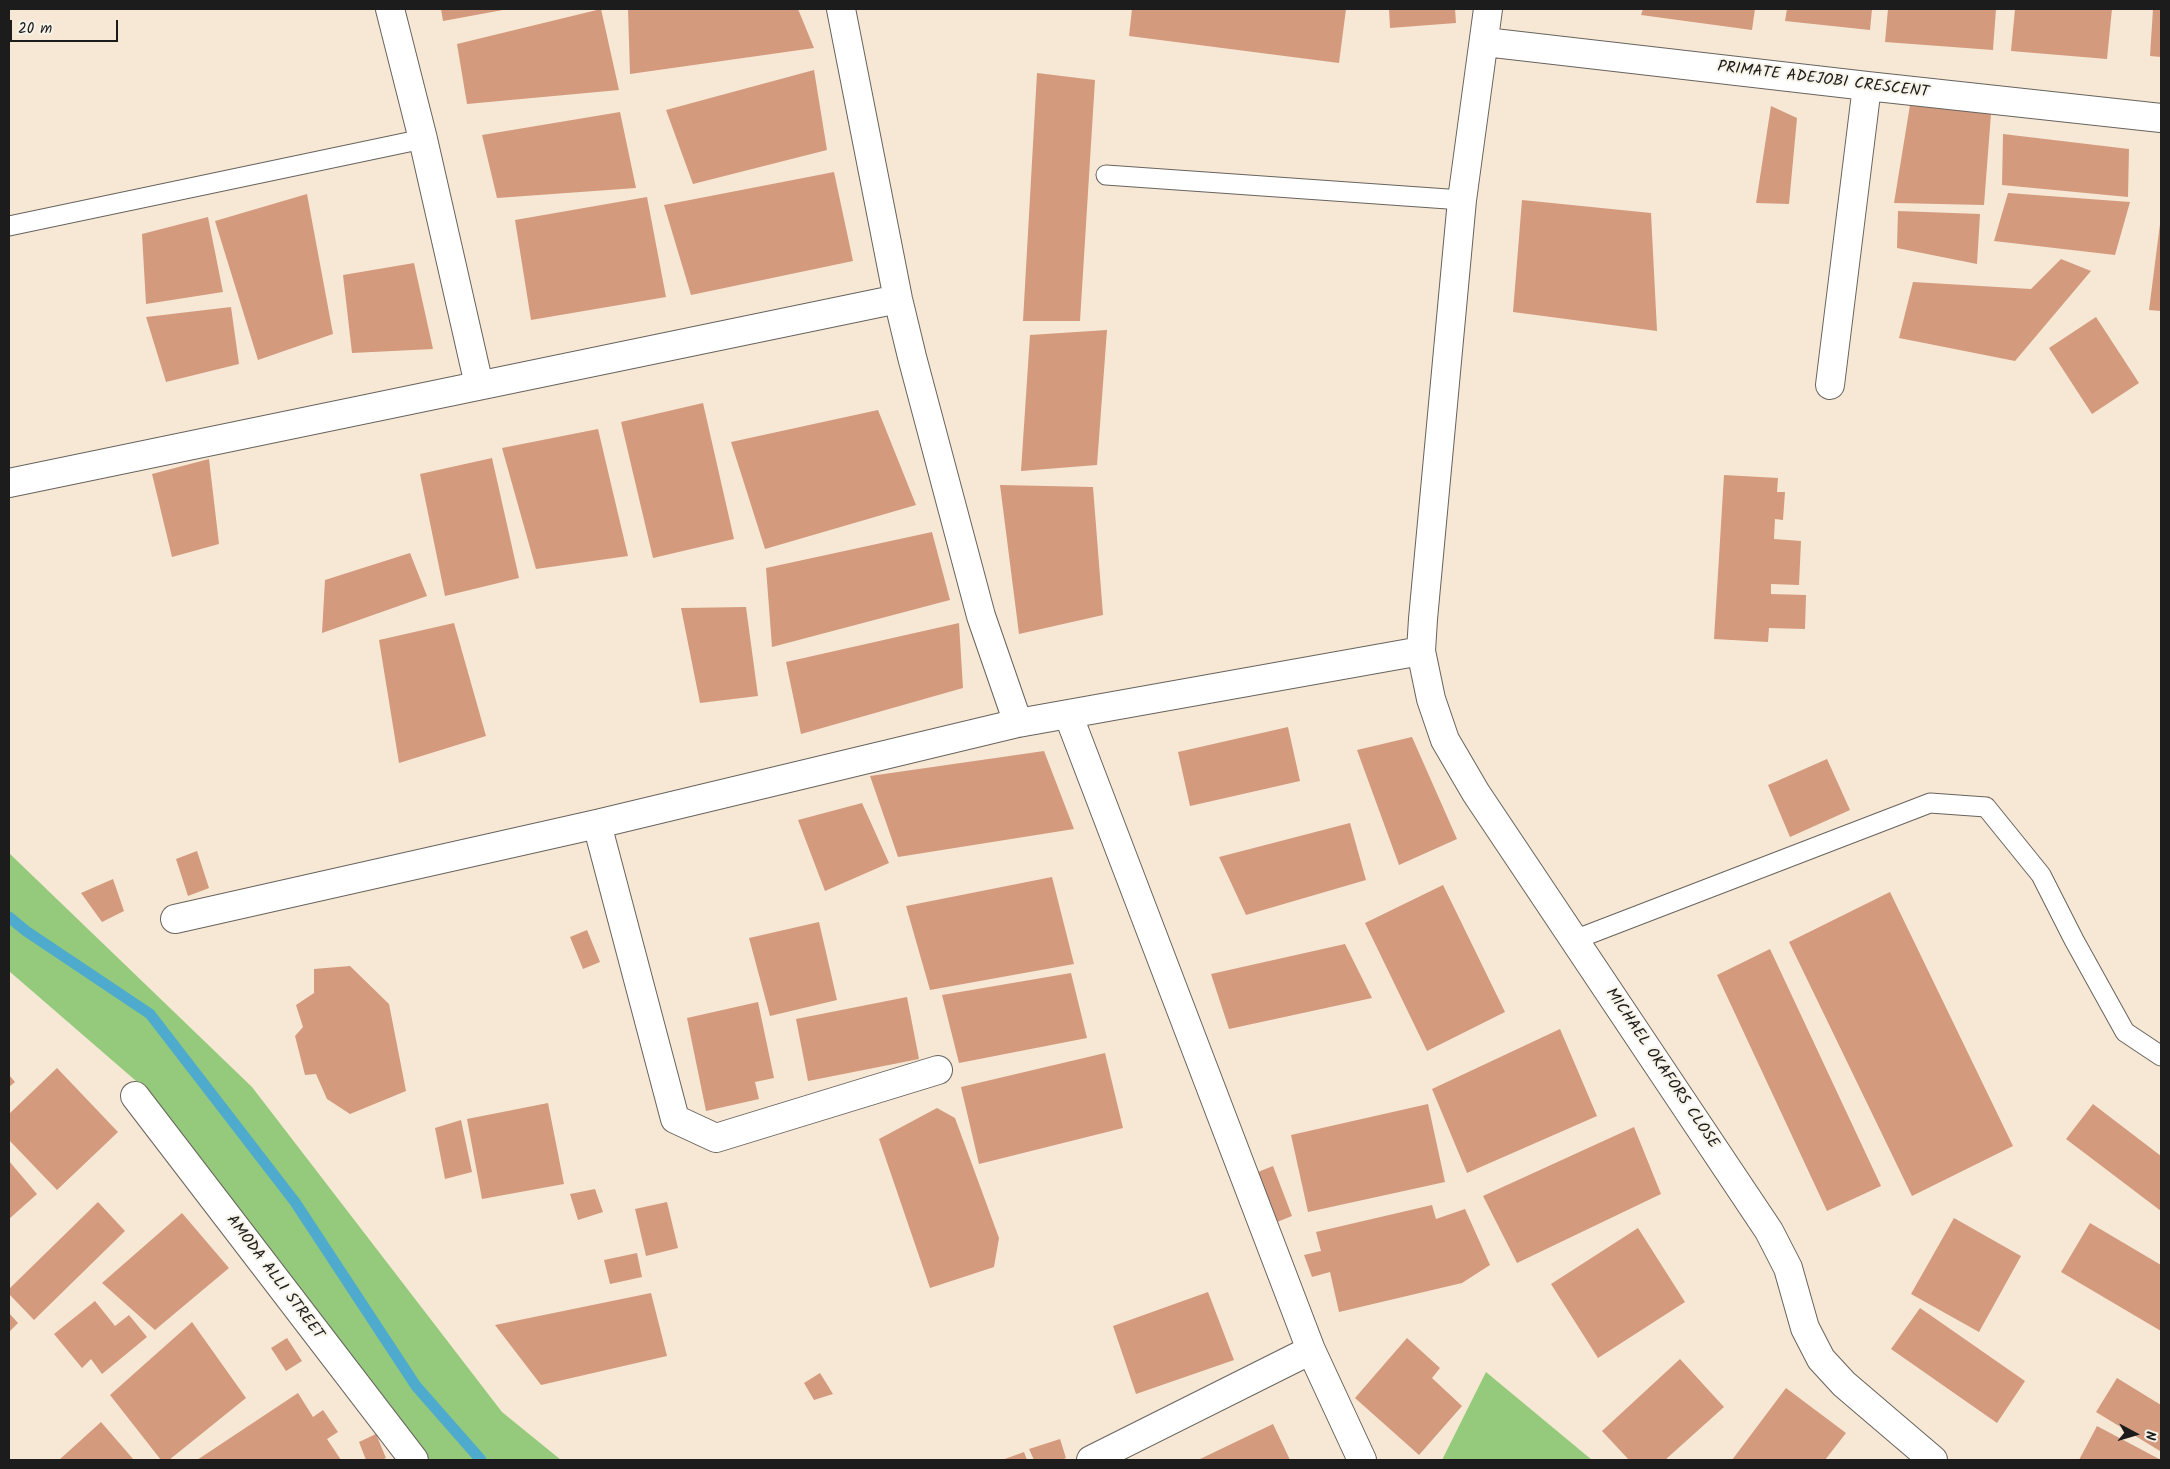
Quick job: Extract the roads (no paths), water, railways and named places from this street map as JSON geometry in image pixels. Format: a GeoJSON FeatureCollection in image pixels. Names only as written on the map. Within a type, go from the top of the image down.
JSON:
{"type":"FeatureCollection","features":[{"type":"Feature","properties":{"kind":"street"},"geometry":{"type":"LineString","coordinates":[[390,9],[423,139],[479,386]]}},
{"type":"Feature","properties":{"kind":"street"},"geometry":{"type":"LineString","coordinates":[[842,9],[898,299],[981,616],[1018,723]]}},
{"type":"Feature","properties":{"kind":"street","name":"MICHAEL OKAFORS CLOSE"},"geometry":{"type":"LineString","coordinates":[[1488,9],[1462,200],[1421,651],[1431,699],[1445,740],[1476,793],[1770,1231],[1788,1268],[1805,1328],[1821,1359],[1844,1384],[1933,1460]]}},
{"type":"Feature","properties":{"kind":"street","name":"PRIMATE ADEJOBI CRESCENT"},"geometry":{"type":"LineString","coordinates":[[1485,42],[2161,118]]}},
{"type":"Feature","properties":{"kind":"street"},"geometry":{"type":"LineString","coordinates":[[1830,385],[1866,86]]}},
{"type":"Feature","properties":{"kind":"street"},"geometry":{"type":"LineString","coordinates":[[9,483],[898,299]]}},
{"type":"Feature","properties":{"kind":"street"},"geometry":{"type":"LineString","coordinates":[[175,918],[597,824],[1018,723],[1421,651]]}},
{"type":"Feature","properties":{"kind":"street"},"geometry":{"type":"LineString","coordinates":[[1068,714],[1312,1350],[1362,1460]]}},
{"type":"Feature","properties":{"kind":"street"},"geometry":{"type":"LineString","coordinates":[[597,824],[675,1119],[716,1138],[938,1070]]}},
{"type":"Feature","properties":{"kind":"street","name":"AMODA ALLI STREET"},"geometry":{"type":"LineString","coordinates":[[135,1096],[414,1460]]}},
{"type":"Feature","properties":{"kind":"street"},"geometry":{"type":"LineString","coordinates":[[1091,1460],[1312,1350]]}},
{"type":"Feature","properties":{"kind":"lane"},"geometry":{"type":"LineString","coordinates":[[9,226],[423,139]]}},
{"type":"Feature","properties":{"kind":"lane"},"geometry":{"type":"LineString","coordinates":[[1106,176],[1462,200]]}},
{"type":"Feature","properties":{"kind":"lane"},"geometry":{"type":"LineString","coordinates":[[1574,940],[1930,803],[1986,807],[2041,875],[2124,1032],[2161,1056]]}},
{"type":"Feature","properties":{"kind":"waterway"},"geometry":{"type":"LineString","coordinates":[[9,917],[26,931],[150,1014],[295,1202],[416,1386],[481,1460]]}}]}
